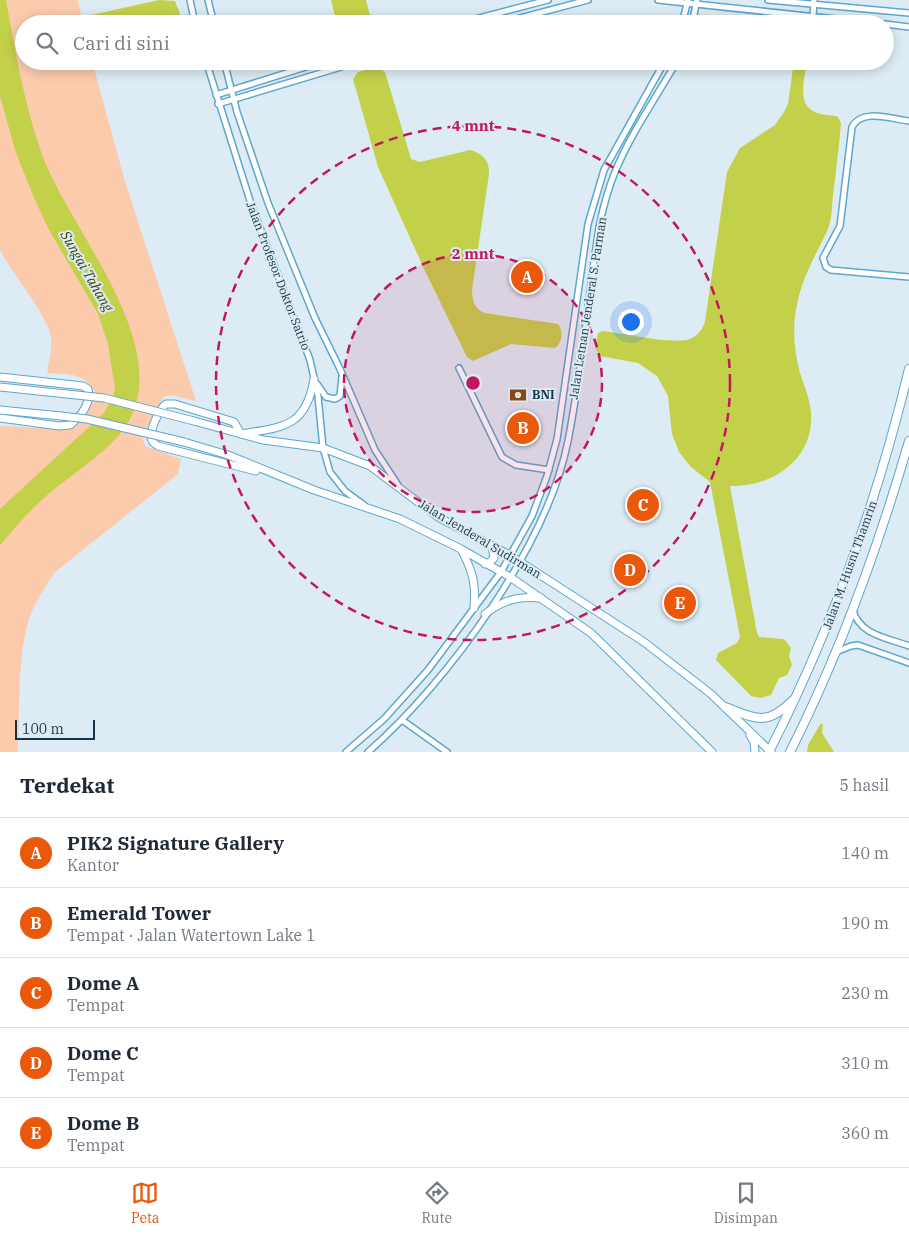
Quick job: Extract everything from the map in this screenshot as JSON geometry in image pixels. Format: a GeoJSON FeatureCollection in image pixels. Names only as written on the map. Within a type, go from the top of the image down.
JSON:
{"type":"FeatureCollection","features":[{"type":"Feature","properties":{"kind":"main road","name":"Jalan M. Husni Thamrin"},"geometry":{"type":"LineString","coordinates":[[770,752],[821,644],[859,542],[887,453],[909,370]]}},
{"type":"Feature","properties":{"kind":"main road","name":"Jalan M. Husni Thamrin"},"geometry":{"type":"LineString","coordinates":[[790,752],[836,652],[853,609],[888,511],[909,441]]}},
{"type":"Feature","properties":{"kind":"main road"},"geometry":{"type":"LineString","coordinates":[[725,707],[750,717],[767,719],[780,712],[797,696]]}},
{"type":"Feature","properties":{"kind":"street"},"geometry":{"type":"LineString","coordinates":[[190,0],[193,15]]}},
{"type":"Feature","properties":{"kind":"street"},"geometry":{"type":"LineString","coordinates":[[208,0],[212,15]]}},
{"type":"Feature","properties":{"kind":"street"},"geometry":{"type":"LineString","coordinates":[[490,15],[548,0]]}},
{"type":"Feature","properties":{"kind":"street"},"geometry":{"type":"LineString","coordinates":[[531,15],[588,0]]}},
{"type":"Feature","properties":{"kind":"street"},"geometry":{"type":"LineString","coordinates":[[658,0],[697,2],[804,15]]}},
{"type":"Feature","properties":{"kind":"street"},"geometry":{"type":"LineString","coordinates":[[768,0],[814,2],[909,13]]}},
{"type":"Feature","properties":{"kind":"street"},"geometry":{"type":"LineString","coordinates":[[684,15],[687,2]]}},
{"type":"Feature","properties":{"kind":"street"},"geometry":{"type":"LineString","coordinates":[[694,15],[697,2]]}},
{"type":"Feature","properties":{"kind":"street"},"geometry":{"type":"LineString","coordinates":[[812,15],[814,2]]}},
{"type":"Feature","properties":{"kind":"street"},"geometry":{"type":"LineString","coordinates":[[894,25],[909,27]]}},
{"type":"Feature","properties":{"kind":"street","name":"Jalan Profesor Doktor Satrio"},"geometry":{"type":"LineString","coordinates":[[209,70],[251,204],[296,318],[314,379],[323,448],[330,472],[345,491],[368,508]]}},
{"type":"Feature","properties":{"kind":"street","name":"Jalan Profesor Doktor Satrio"},"geometry":{"type":"LineString","coordinates":[[226,70],[234,100],[268,202],[315,318],[340,369],[375,450],[403,492]]}},
{"type":"Feature","properties":{"kind":"street"},"geometry":{"type":"LineString","coordinates":[[216,94],[296,70]]}},
{"type":"Feature","properties":{"kind":"street"},"geometry":{"type":"LineString","coordinates":[[218,104],[332,70]]}},
{"type":"Feature","properties":{"kind":"street","name":"Jalan Letnan Jenderal S. Parman"},"geometry":{"type":"LineString","coordinates":[[346,752],[384,719],[428,670],[511,556],[532,516],[549,470],[556,439],[588,224],[594,197],[604,170],[660,70]]}},
{"type":"Feature","properties":{"kind":"street","name":"Jalan Letnan Jenderal S. Parman"},"geometry":{"type":"LineString","coordinates":[[368,752],[402,720],[442,677],[510,577],[541,520],[557,478],[568,441],[598,227],[605,200],[615,172],[631,139],[671,70]]}},
{"type":"Feature","properties":{"kind":"street"},"geometry":{"type":"LineString","coordinates":[[909,121],[863,116],[856,120],[852,127],[840,226],[823,258],[826,267],[831,270],[909,278]]}},
{"type":"Feature","properties":{"kind":"street"},"geometry":{"type":"LineString","coordinates":[[459,368],[502,457],[516,465],[549,470]]}},
{"type":"Feature","properties":{"kind":"street"},"geometry":{"type":"LineString","coordinates":[[314,379],[328,399],[335,399],[340,396],[342,388],[340,369]]}},
{"type":"Feature","properties":{"kind":"street"},"geometry":{"type":"LineString","coordinates":[[0,376],[84,386],[88,389],[90,397],[84,408],[70,425],[58,426],[0,418]]}},
{"type":"Feature","properties":{"kind":"street"},"geometry":{"type":"LineString","coordinates":[[294,482],[233,464],[158,446],[153,443],[151,438],[161,407],[166,404],[234,422],[241,434],[280,428],[300,417],[312,395],[314,379]]}},
{"type":"Feature","properties":{"kind":"street","name":"Jalan Jenderal Sudirman"},"geometry":{"type":"LineString","coordinates":[[0,387],[104,398],[263,440],[323,448],[370,466],[438,517],[511,556],[637,637],[680,668],[725,707],[770,752]]}},
{"type":"Feature","properties":{"kind":"street","name":"Jalan Jenderal Sudirman"},"geometry":{"type":"LineString","coordinates":[[0,410],[87,419],[184,442],[228,455],[294,482],[400,519],[461,549],[510,577],[591,633],[712,752]]}},
{"type":"Feature","properties":{"kind":"street"},"geometry":{"type":"LineString","coordinates":[[485,564],[494,558],[492,546]]}},
{"type":"Feature","properties":{"kind":"street"},"geometry":{"type":"LineString","coordinates":[[461,549],[472,570],[475,589],[474,608]]}},
{"type":"Feature","properties":{"kind":"street"},"geometry":{"type":"LineString","coordinates":[[485,614],[497,605],[512,598],[544,599]]}},
{"type":"Feature","properties":{"kind":"street"},"geometry":{"type":"LineString","coordinates":[[853,609],[856,620],[865,629],[909,646]]}},
{"type":"Feature","properties":{"kind":"street"},"geometry":{"type":"LineString","coordinates":[[836,652],[851,646],[858,646],[909,663]]}},
{"type":"Feature","properties":{"kind":"street"},"geometry":{"type":"LineString","coordinates":[[402,720],[447,752]]}},
{"type":"Feature","properties":{"kind":"street"},"geometry":{"type":"LineString","coordinates":[[741,722],[753,738],[755,752]]}},
{"type":"Feature","properties":{"kind":"shaded area"},"geometry":{"type":"Polygon","coordinates":[[[0,0],[78,0],[81,15],[15,15],[15,70],[94,70],[124,178],[196,401],[171,395],[163,397],[143,438],[145,446],[181,459],[178,474],[55,572],[34,607],[29,619],[22,650],[18,752],[0,752],[0,426],[66,429],[81,419],[96,395],[88,382],[83,378],[47,373],[51,346],[49,329],[0,250],[0,0]]]}},
{"type":"Feature","properties":{"kind":"water","name":"Sungai Tahang"},"geometry":{"type":"Polygon","coordinates":[[[0,0],[6,0],[15,47],[15,70],[20,70],[41,152],[54,181],[111,283],[127,319],[137,354],[139,388],[130,419],[123,430],[103,451],[38,503],[0,545],[0,509],[104,413],[113,397],[115,388],[108,344],[98,314],[48,228],[32,193],[15,150],[0,96],[0,0]]]}},
{"type":"Feature","properties":{"kind":"water"},"geometry":{"type":"Polygon","coordinates":[[[159,0],[175,1],[180,14],[179,15],[92,15],[159,0]]]}},
{"type":"Feature","properties":{"kind":"water"},"geometry":{"type":"Polygon","coordinates":[[[331,0],[366,0],[370,15],[335,15],[331,0]]]}},
{"type":"Feature","properties":{"kind":"water"},"geometry":{"type":"Polygon","coordinates":[[[381,70],[385,72],[411,159],[420,162],[470,150],[482,155],[487,161],[489,174],[472,290],[473,301],[476,307],[485,313],[558,324],[561,330],[561,337],[555,348],[511,344],[473,361],[467,357],[425,271],[378,167],[353,79],[358,72],[381,70]]]}},
{"type":"Feature","properties":{"kind":"water"},"geometry":{"type":"Polygon","coordinates":[[[793,70],[806,70],[803,90],[805,103],[809,108],[818,113],[838,117],[841,123],[830,221],[802,285],[795,322],[796,356],[811,413],[810,430],[806,444],[798,457],[775,476],[761,482],[730,486],[757,633],[759,637],[784,639],[791,648],[789,656],[792,665],[787,675],[779,678],[771,695],[761,698],[751,696],[716,660],[718,653],[737,643],[740,637],[710,482],[691,467],[679,452],[672,434],[668,396],[657,376],[638,363],[600,356],[595,347],[598,333],[603,331],[673,341],[690,339],[698,334],[705,321],[727,172],[740,148],[775,125],[788,104],[793,70]]]}},
{"type":"Feature","properties":{"kind":"water"},"geometry":{"type":"Polygon","coordinates":[[[821,723],[823,725],[822,733],[834,752],[807,752],[808,745],[821,723]]]}},
{"type":"Feature","properties":{"kind":"place","name":"PIK2 Signature Gallery"},"geometry":{"type":"Point","coordinates":[527,277]}},
{"type":"Feature","properties":{"kind":"place","name":"BNI"},"geometry":{"type":"Point","coordinates":[518,395]}},
{"type":"Feature","properties":{"kind":"place","name":"Emerald Tower"},"geometry":{"type":"Point","coordinates":[523,428]}},
{"type":"Feature","properties":{"kind":"place","name":"Dome A"},"geometry":{"type":"Point","coordinates":[643,505]}},
{"type":"Feature","properties":{"kind":"place","name":"Dome C"},"geometry":{"type":"Point","coordinates":[630,570]}},
{"type":"Feature","properties":{"kind":"place","name":"Dome B"},"geometry":{"type":"Point","coordinates":[680,603]}}]}
